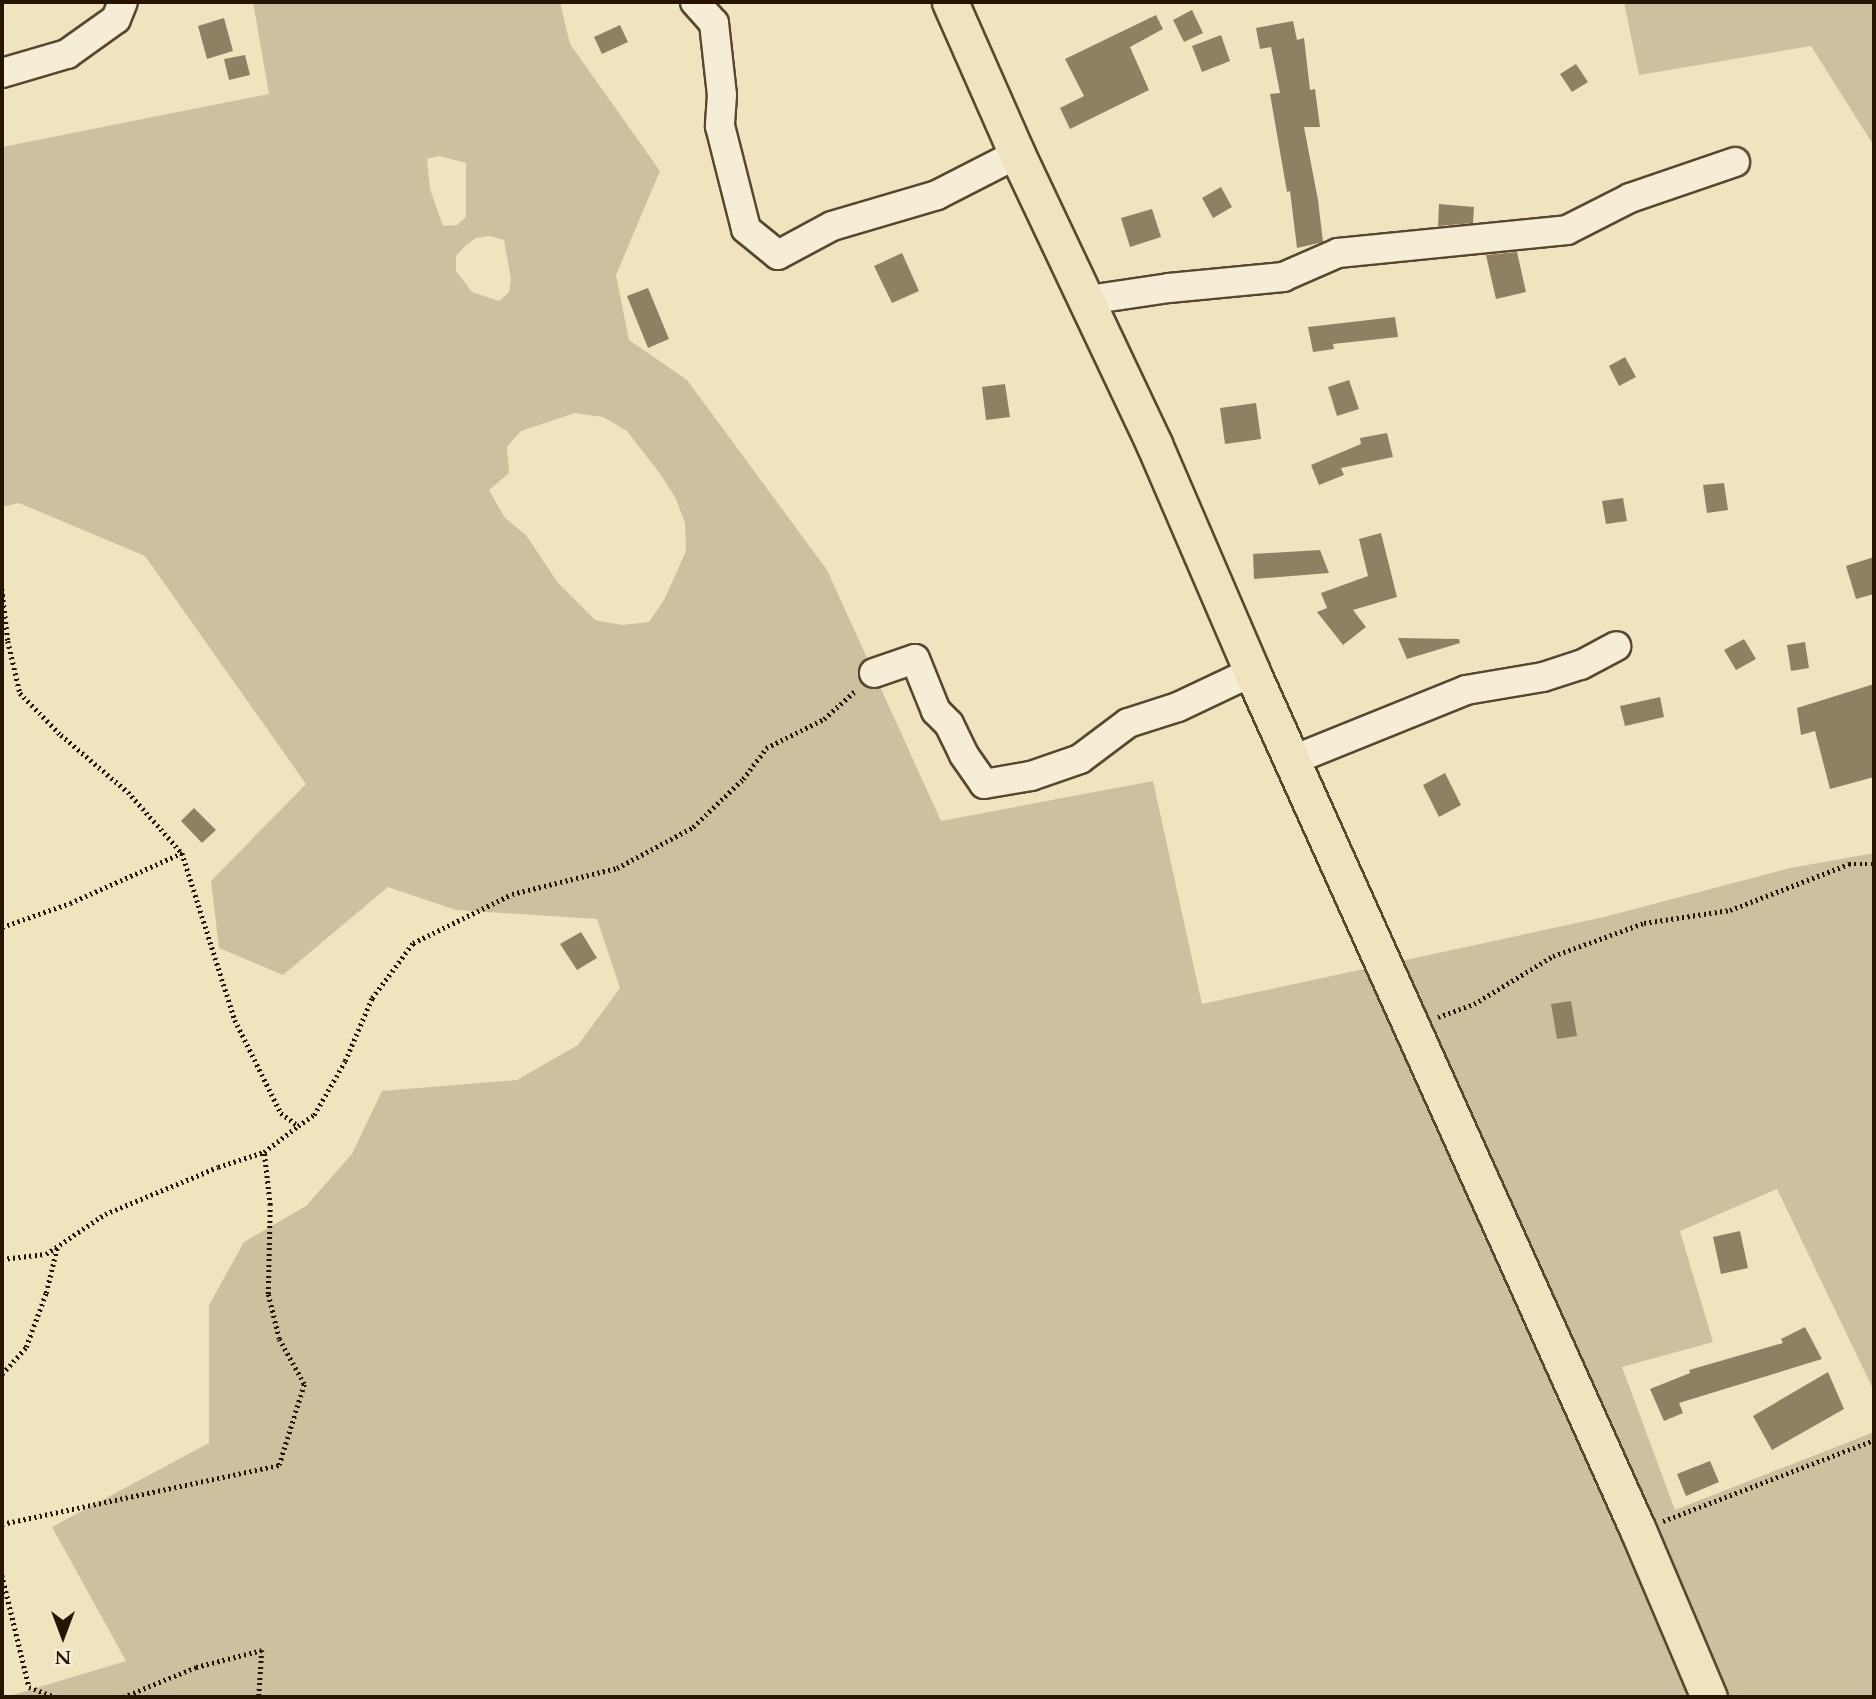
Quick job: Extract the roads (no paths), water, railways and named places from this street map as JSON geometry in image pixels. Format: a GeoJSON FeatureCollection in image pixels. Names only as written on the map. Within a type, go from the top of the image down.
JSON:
{"type":"FeatureCollection","features":[{"type":"Feature","properties":{"kind":"main road"},"geometry":{"type":"LineString","coordinates":[[950,2],[1017,154],[1088,300],[1252,672],[1638,1530],[1709,1697]]}},
{"type":"Feature","properties":{"kind":"street"},"geometry":{"type":"LineString","coordinates":[[2,73],[67,54],[117,19],[123,2]]}},
{"type":"Feature","properties":{"kind":"street"},"geometry":{"type":"LineString","coordinates":[[695,2],[714,23],[722,95],[720,126],[746,229],[778,255],[832,226],[937,195],[1017,154]]}},
{"type":"Feature","properties":{"kind":"street"},"geometry":{"type":"LineString","coordinates":[[1088,300],[1169,288],[1283,277],[1338,253],[1567,230],[1630,198],[1735,163]]}},
{"type":"Feature","properties":{"kind":"street"},"geometry":{"type":"LineString","coordinates":[[1293,760],[1466,690],[1543,677],[1581,665],[1616,646]]}},
{"type":"Feature","properties":{"kind":"street"},"geometry":{"type":"LineString","coordinates":[[874,673],[915,659],[936,711],[949,724],[964,755],[984,784],[1031,776],[1080,759],[1128,723],[1178,707],[1252,672]]}}]}
